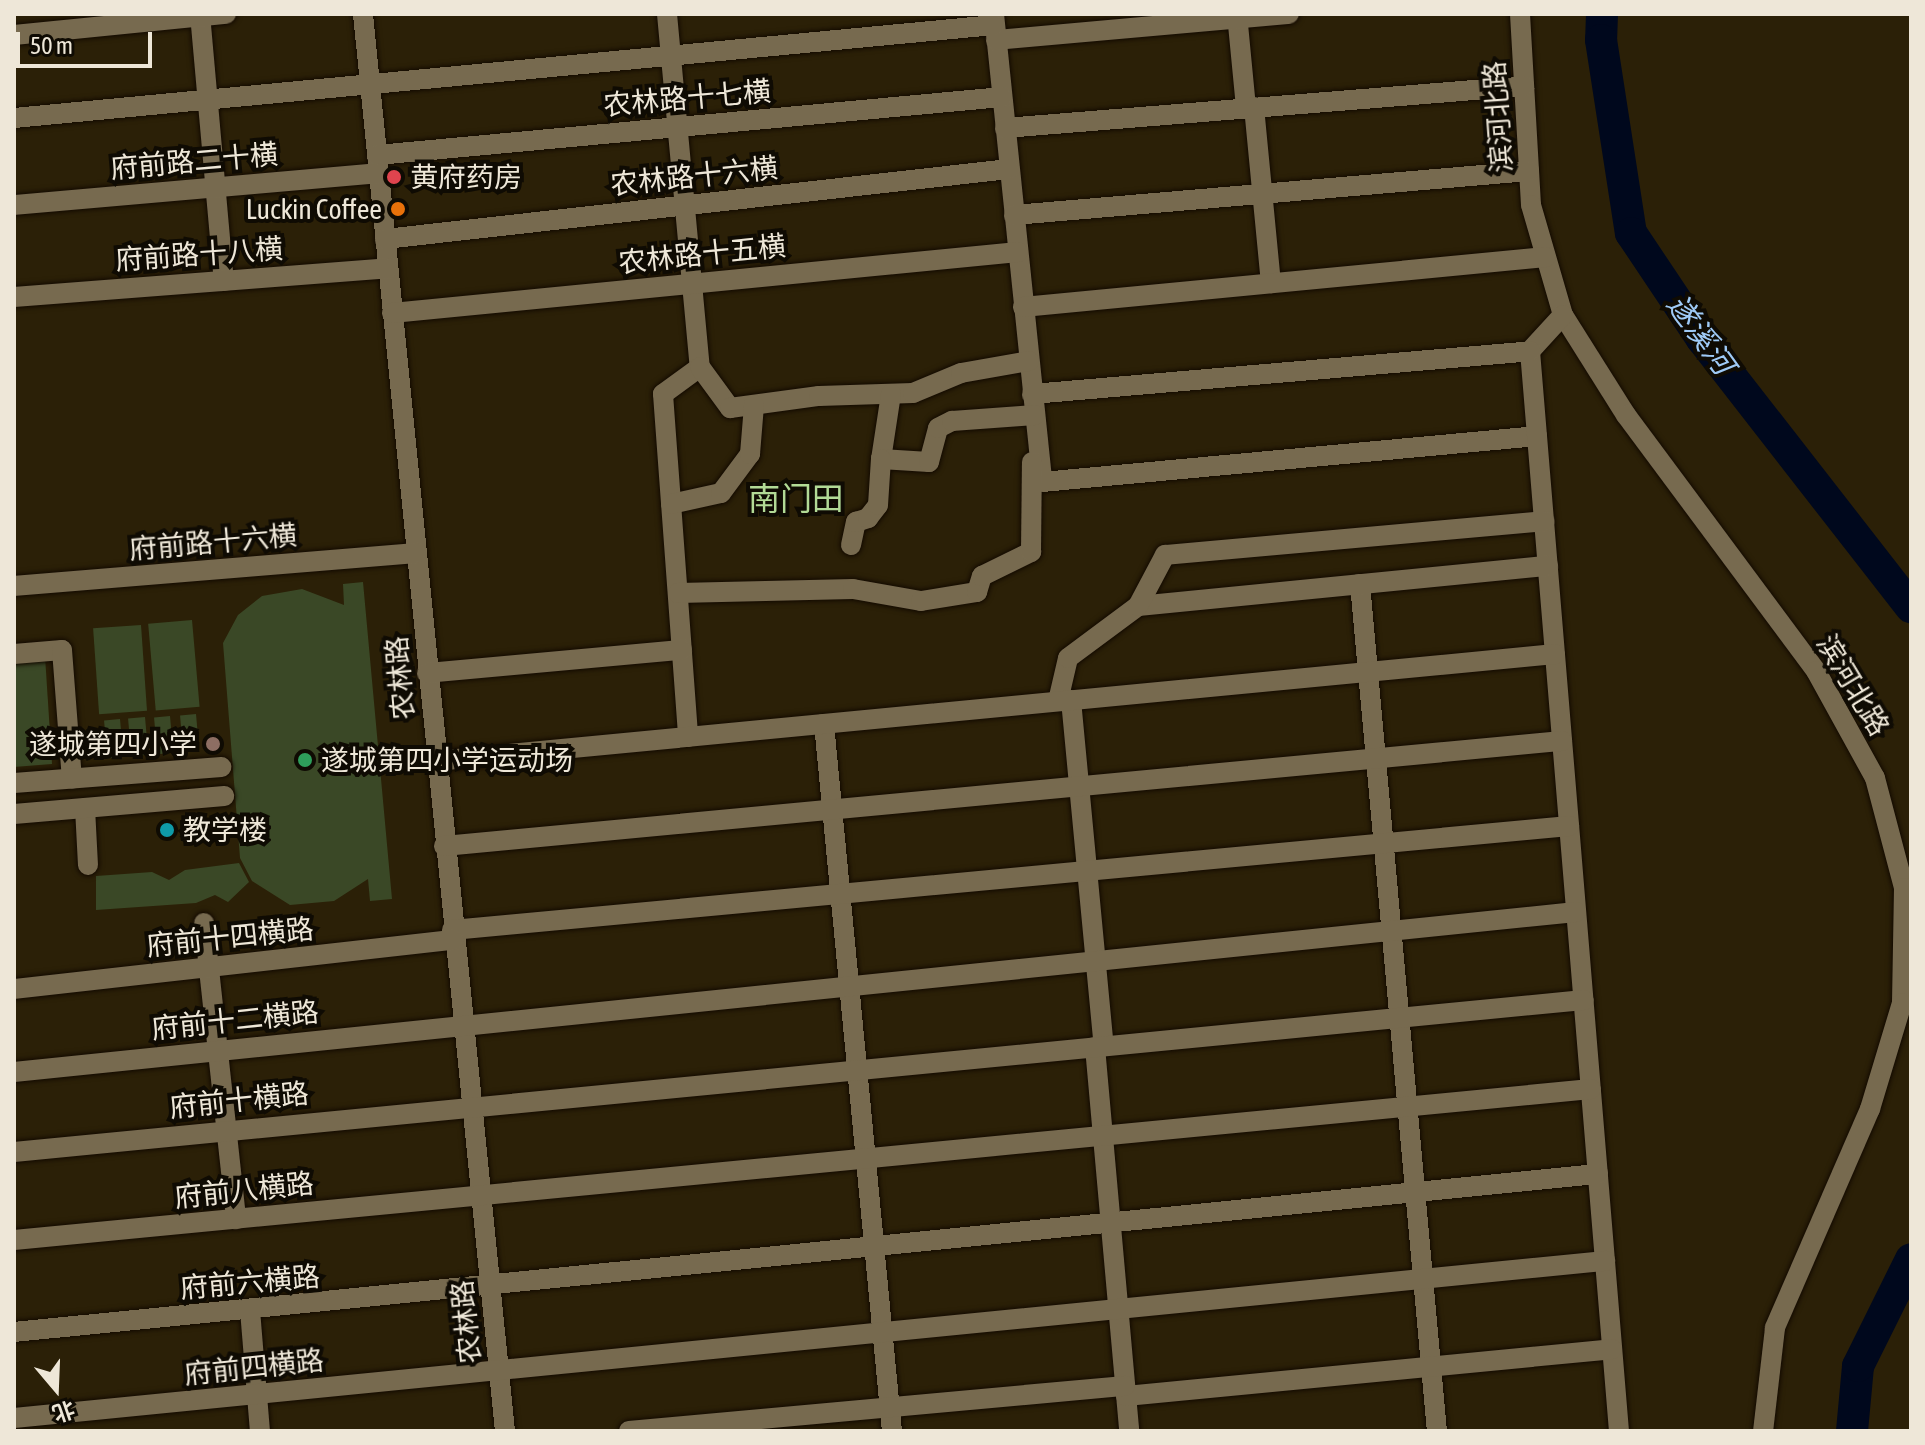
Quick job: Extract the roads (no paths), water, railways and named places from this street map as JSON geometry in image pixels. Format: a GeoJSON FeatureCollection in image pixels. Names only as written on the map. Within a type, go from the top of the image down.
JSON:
{"type":"FeatureCollection","features":[{"type":"Feature","properties":{"kind":"street"},"geometry":{"type":"LineString","coordinates":[[14,35],[226,14]]}},
{"type":"Feature","properties":{"kind":"street","name":"农林路"},"geometry":{"type":"LineString","coordinates":[[363,14],[461,1023],[505,1431]]}},
{"type":"Feature","properties":{"kind":"street"},"geometry":{"type":"LineString","coordinates":[[667,14],[700,367],[730,408],[819,396],[913,393],[961,373],[1029,361]]}},
{"type":"Feature","properties":{"kind":"street"},"geometry":{"type":"LineString","coordinates":[[14,118],[995,26],[1289,14]]}},
{"type":"Feature","properties":{"kind":"street","name":"滨河北路"},"geometry":{"type":"LineString","coordinates":[[1520,14],[1531,205],[1563,315],[1626,415],[1816,671],[1875,778],[1904,888],[1902,1003],[1870,1109],[1775,1328],[1763,1431]]}},
{"type":"Feature","properties":{"kind":"street"},"geometry":{"type":"LineString","coordinates":[[200,15],[224,281]]}},
{"type":"Feature","properties":{"kind":"street"},"geometry":{"type":"LineString","coordinates":[[1237,16],[1263,194],[1271,283]]}},
{"type":"Feature","properties":{"kind":"street"},"geometry":{"type":"LineString","coordinates":[[995,26],[1042,482],[1537,436]]}},
{"type":"Feature","properties":{"kind":"street"},"geometry":{"type":"LineString","coordinates":[[1005,128],[1524,86]]}},
{"type":"Feature","properties":{"kind":"street","name":"农林路十七横"},"geometry":{"type":"LineString","coordinates":[[378,164],[678,127],[1002,97]]}},
{"type":"Feature","properties":{"kind":"street","name":"府前路二十横"},"geometry":{"type":"LineString","coordinates":[[14,205],[215,187],[378,164]]}},
{"type":"Feature","properties":{"kind":"street","name":"农林路十六横"},"geometry":{"type":"LineString","coordinates":[[385,239],[1009,169]]}},
{"type":"Feature","properties":{"kind":"street"},"geometry":{"type":"LineString","coordinates":[[1014,215],[1529,171]]}},
{"type":"Feature","properties":{"kind":"street","name":"农林路十五横"},"geometry":{"type":"LineString","coordinates":[[392,313],[1018,252]]}},
{"type":"Feature","properties":{"kind":"street"},"geometry":{"type":"LineString","coordinates":[[1023,307],[1546,257]]}},
{"type":"Feature","properties":{"kind":"street","name":"府前路十八横"},"geometry":{"type":"LineString","coordinates":[[14,297],[388,268]]}},
{"type":"Feature","properties":{"kind":"street"},"geometry":{"type":"LineString","coordinates":[[1032,394],[1530,351],[1563,315]]}},
{"type":"Feature","properties":{"kind":"street"},"geometry":{"type":"LineString","coordinates":[[1530,351],[1619,1431]]}},
{"type":"Feature","properties":{"kind":"street"},"geometry":{"type":"LineString","coordinates":[[688,737],[663,394],[700,367]]}},
{"type":"Feature","properties":{"kind":"street"},"geometry":{"type":"LineString","coordinates":[[851,545],[856,522],[868,518],[878,505],[891,394]]}},
{"type":"Feature","properties":{"kind":"street"},"geometry":{"type":"LineString","coordinates":[[671,504],[721,493],[750,454],[754,405]]}},
{"type":"Feature","properties":{"kind":"street"},"geometry":{"type":"LineString","coordinates":[[881,459],[929,462],[938,428],[952,421],[1035,415]]}},
{"type":"Feature","properties":{"kind":"street"},"geometry":{"type":"LineString","coordinates":[[678,593],[853,589],[921,601],[977,592],[982,576],[1031,552],[1028,470],[1038,447]]}},
{"type":"Feature","properties":{"kind":"street"},"geometry":{"type":"LineString","coordinates":[[1129,1431],[1103,1136],[1096,960],[1079,786],[1065,701],[1068,658],[1138,606],[1165,555],[1544,521]]}},
{"type":"Feature","properties":{"kind":"street","name":"府前路十六横"},"geometry":{"type":"LineString","coordinates":[[14,586],[416,553]]}},
{"type":"Feature","properties":{"kind":"street"},"geometry":{"type":"LineString","coordinates":[[1138,606],[1548,566]]}},
{"type":"Feature","properties":{"kind":"street"},"geometry":{"type":"LineString","coordinates":[[1360,584],[1437,1431]]}},
{"type":"Feature","properties":{"kind":"street"},"geometry":{"type":"LineString","coordinates":[[14,654],[62,650],[72,779]]}},
{"type":"Feature","properties":{"kind":"street"},"geometry":{"type":"LineString","coordinates":[[427,673],[682,650]]}},
{"type":"Feature","properties":{"kind":"street"},"geometry":{"type":"LineString","coordinates":[[436,761],[1555,654]]}},
{"type":"Feature","properties":{"kind":"street"},"geometry":{"type":"LineString","coordinates":[[824,724],[892,1431]]}},
{"type":"Feature","properties":{"kind":"street"},"geometry":{"type":"LineString","coordinates":[[444,846],[1562,741]]}},
{"type":"Feature","properties":{"kind":"street"},"geometry":{"type":"LineString","coordinates":[[14,783],[221,767]]}},
{"type":"Feature","properties":{"kind":"street"},"geometry":{"type":"LineString","coordinates":[[14,814],[224,796]]}},
{"type":"Feature","properties":{"kind":"street"},"geometry":{"type":"LineString","coordinates":[[85,808],[88,865]]}},
{"type":"Feature","properties":{"kind":"street","name":"府前十四横路"},"geometry":{"type":"LineString","coordinates":[[14,989],[453,935],[839,894],[1569,826]]}},
{"type":"Feature","properties":{"kind":"street","name":"府前十二横路"},"geometry":{"type":"LineString","coordinates":[[14,1072],[461,1023],[1576,912]]}},
{"type":"Feature","properties":{"kind":"street"},"geometry":{"type":"LineString","coordinates":[[204,923],[236,1219]]}},
{"type":"Feature","properties":{"kind":"street","name":"府前十横路"},"geometry":{"type":"LineString","coordinates":[[14,1152],[226,1129],[1584,1000]]}},
{"type":"Feature","properties":{"kind":"street","name":"府前八横路"},"geometry":{"type":"LineString","coordinates":[[14,1240],[1591,1089]]}},
{"type":"Feature","properties":{"kind":"street","name":"府前六横路"},"geometry":{"type":"LineString","coordinates":[[14,1332],[491,1288],[1598,1174]]}},
{"type":"Feature","properties":{"kind":"street","name":"府前四横路"},"geometry":{"type":"LineString","coordinates":[[14,1418],[1605,1261]]}},
{"type":"Feature","properties":{"kind":"street"},"geometry":{"type":"LineString","coordinates":[[250,1310],[260,1431]]}},
{"type":"Feature","properties":{"kind":"street"},"geometry":{"type":"LineString","coordinates":[[629,1431],[889,1407],[1431,1367],[1612,1349]]}},
{"type":"Feature","properties":{"kind":"waterway","name":"遂溪河"},"geometry":{"type":"LineString","coordinates":[[1602,14],[1601,40],[1631,233],[1702,339],[1911,607]]}},
{"type":"Feature","properties":{"kind":"waterway","name":"遂溪河"},"geometry":{"type":"LineString","coordinates":[[1852,1431],[1858,1366],[1911,1259]]}},
{"type":"Feature","properties":{"kind":"place","name":"黄府药房"},"geometry":{"type":"Point","coordinates":[394,177]}},
{"type":"Feature","properties":{"kind":"place","name":"Luckin Coffee"},"geometry":{"type":"Point","coordinates":[398,209]}},
{"type":"Feature","properties":{"kind":"place","name":"遂城第四小学"},"geometry":{"type":"Point","coordinates":[213,744]}},
{"type":"Feature","properties":{"kind":"place","name":"遂城第四小学运动场"},"geometry":{"type":"Point","coordinates":[305,760]}},
{"type":"Feature","properties":{"kind":"place","name":"教学楼"},"geometry":{"type":"Point","coordinates":[167,830]}},
{"type":"Feature","properties":{"kind":"district","name":"南门田"},"geometry":{"type":"Point","coordinates":[796,499]}}]}
